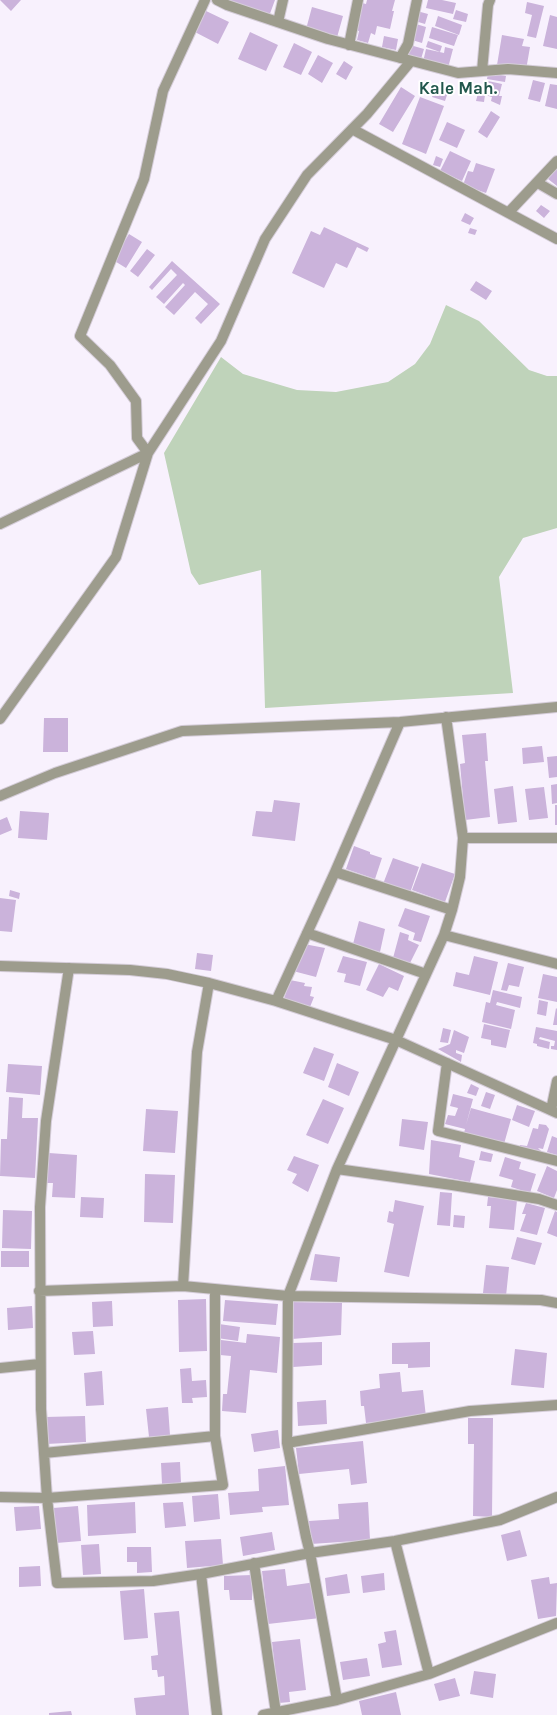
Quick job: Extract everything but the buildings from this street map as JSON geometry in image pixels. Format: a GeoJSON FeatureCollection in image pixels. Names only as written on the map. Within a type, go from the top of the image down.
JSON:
{"type":"FeatureCollection","features":[{"type":"Feature","properties":{"kind":"street"},"geometry":{"type":"LineString","coordinates":[[148,453],[138,438],[136,401],[110,365],[80,336],[144,179],[163,91],[205,0]]}},
{"type":"Feature","properties":{"kind":"street"},"geometry":{"type":"LineString","coordinates":[[217,0],[227,5],[349,45],[458,73],[508,69],[557,73]]}},
{"type":"Feature","properties":{"kind":"street"},"geometry":{"type":"LineString","coordinates":[[278,22],[283,0]]}},
{"type":"Feature","properties":{"kind":"street"},"geometry":{"type":"LineString","coordinates":[[349,45],[358,0]]}},
{"type":"Feature","properties":{"kind":"street"},"geometry":{"type":"LineString","coordinates":[[400,58],[408,44],[417,0]]}},
{"type":"Feature","properties":{"kind":"street"},"geometry":{"type":"LineString","coordinates":[[482,71],[488,5],[490,0]]}},
{"type":"Feature","properties":{"kind":"street"},"geometry":{"type":"LineString","coordinates":[[0,719],[116,557],[148,453],[221,341],[265,239],[307,175],[368,114],[411,61]]}},
{"type":"Feature","properties":{"kind":"street"},"geometry":{"type":"LineString","coordinates":[[352,130],[509,212],[557,239]]}},
{"type":"Feature","properties":{"kind":"street"},"geometry":{"type":"LineString","coordinates":[[509,212],[538,183],[557,161]]}},
{"type":"Feature","properties":{"kind":"street"},"geometry":{"type":"LineString","coordinates":[[538,183],[557,194]]}},
{"type":"Feature","properties":{"kind":"street"},"geometry":{"type":"LineString","coordinates":[[0,524],[148,453]]}},
{"type":"Feature","properties":{"kind":"street"},"geometry":{"type":"LineString","coordinates":[[0,796],[54,772],[182,731],[400,722],[557,707]]}},
{"type":"Feature","properties":{"kind":"street"},"geometry":{"type":"LineString","coordinates":[[337,1700],[310,1553],[287,1443],[288,1296],[337,1169],[444,936],[452,910],[460,877],[463,838],[446,717]]}},
{"type":"Feature","properties":{"kind":"street"},"geometry":{"type":"LineString","coordinates":[[276,1001],[335,872],[400,722]]}},
{"type":"Feature","properties":{"kind":"street"},"geometry":{"type":"LineString","coordinates":[[463,838],[557,838]]}},
{"type":"Feature","properties":{"kind":"street"},"geometry":{"type":"LineString","coordinates":[[335,872],[452,910]]}},
{"type":"Feature","properties":{"kind":"street"},"geometry":{"type":"LineString","coordinates":[[307,933],[426,974]]}},
{"type":"Feature","properties":{"kind":"street"},"geometry":{"type":"LineString","coordinates":[[444,936],[557,964]]}},
{"type":"Feature","properties":{"kind":"street"},"geometry":{"type":"LineString","coordinates":[[0,966],[130,970],[167,974],[209,983],[276,1001],[396,1040],[554,1112],[557,1081]]}},
{"type":"Feature","properties":{"kind":"street"},"geometry":{"type":"LineString","coordinates":[[69,968],[46,1121],[40,1207],[40,1364],[44,1453],[47,1498],[57,1583],[154,1581],[201,1574],[310,1553],[395,1541],[500,1520],[557,1497]]}},
{"type":"Feature","properties":{"kind":"street"},"geometry":{"type":"LineString","coordinates":[[183,1286],[197,1052],[209,983]]}},
{"type":"Feature","properties":{"kind":"street"},"geometry":{"type":"LineString","coordinates":[[447,1063],[438,1131],[557,1161]]}},
{"type":"Feature","properties":{"kind":"street"},"geometry":{"type":"LineString","coordinates":[[337,1169],[452,1185],[538,1199],[557,1204]]}},
{"type":"Feature","properties":{"kind":"street"},"geometry":{"type":"LineString","coordinates":[[39,1291],[183,1286],[288,1296],[541,1300],[557,1303]]}},
{"type":"Feature","properties":{"kind":"street"},"geometry":{"type":"LineString","coordinates":[[0,1497],[47,1498],[223,1485],[215,1436],[215,1290]]}},
{"type":"Feature","properties":{"kind":"street"},"geometry":{"type":"LineString","coordinates":[[0,1368],[40,1364]]}},
{"type":"Feature","properties":{"kind":"street"},"geometry":{"type":"LineString","coordinates":[[287,1443],[470,1411],[557,1405]]}},
{"type":"Feature","properties":{"kind":"street"},"geometry":{"type":"LineString","coordinates":[[44,1453],[215,1436]]}},
{"type":"Feature","properties":{"kind":"street"},"geometry":{"type":"LineString","coordinates":[[395,1541],[429,1674]]}},
{"type":"Feature","properties":{"kind":"street"},"geometry":{"type":"LineString","coordinates":[[254,1563],[269,1714],[337,1700],[429,1674],[557,1624]]}},
{"type":"Feature","properties":{"kind":"street"},"geometry":{"type":"LineString","coordinates":[[201,1574],[216,1715]]}},
{"type":"Feature","properties":{"kind":"green space"},"geometry":{"type":"Polygon","coordinates":[[[446,305],[479,321],[529,370],[547,376],[557,376],[557,528],[523,538],[499,577],[513,693],[265,708],[261,570],[199,585],[191,573],[164,453],[221,357],[243,374],[297,390],[336,392],[388,382],[415,364],[430,344],[446,305]]]}},
{"type":"Feature","properties":{"kind":"district","name":"Kale Mah."},"geometry":{"type":"Point","coordinates":[458,89]}}]}
